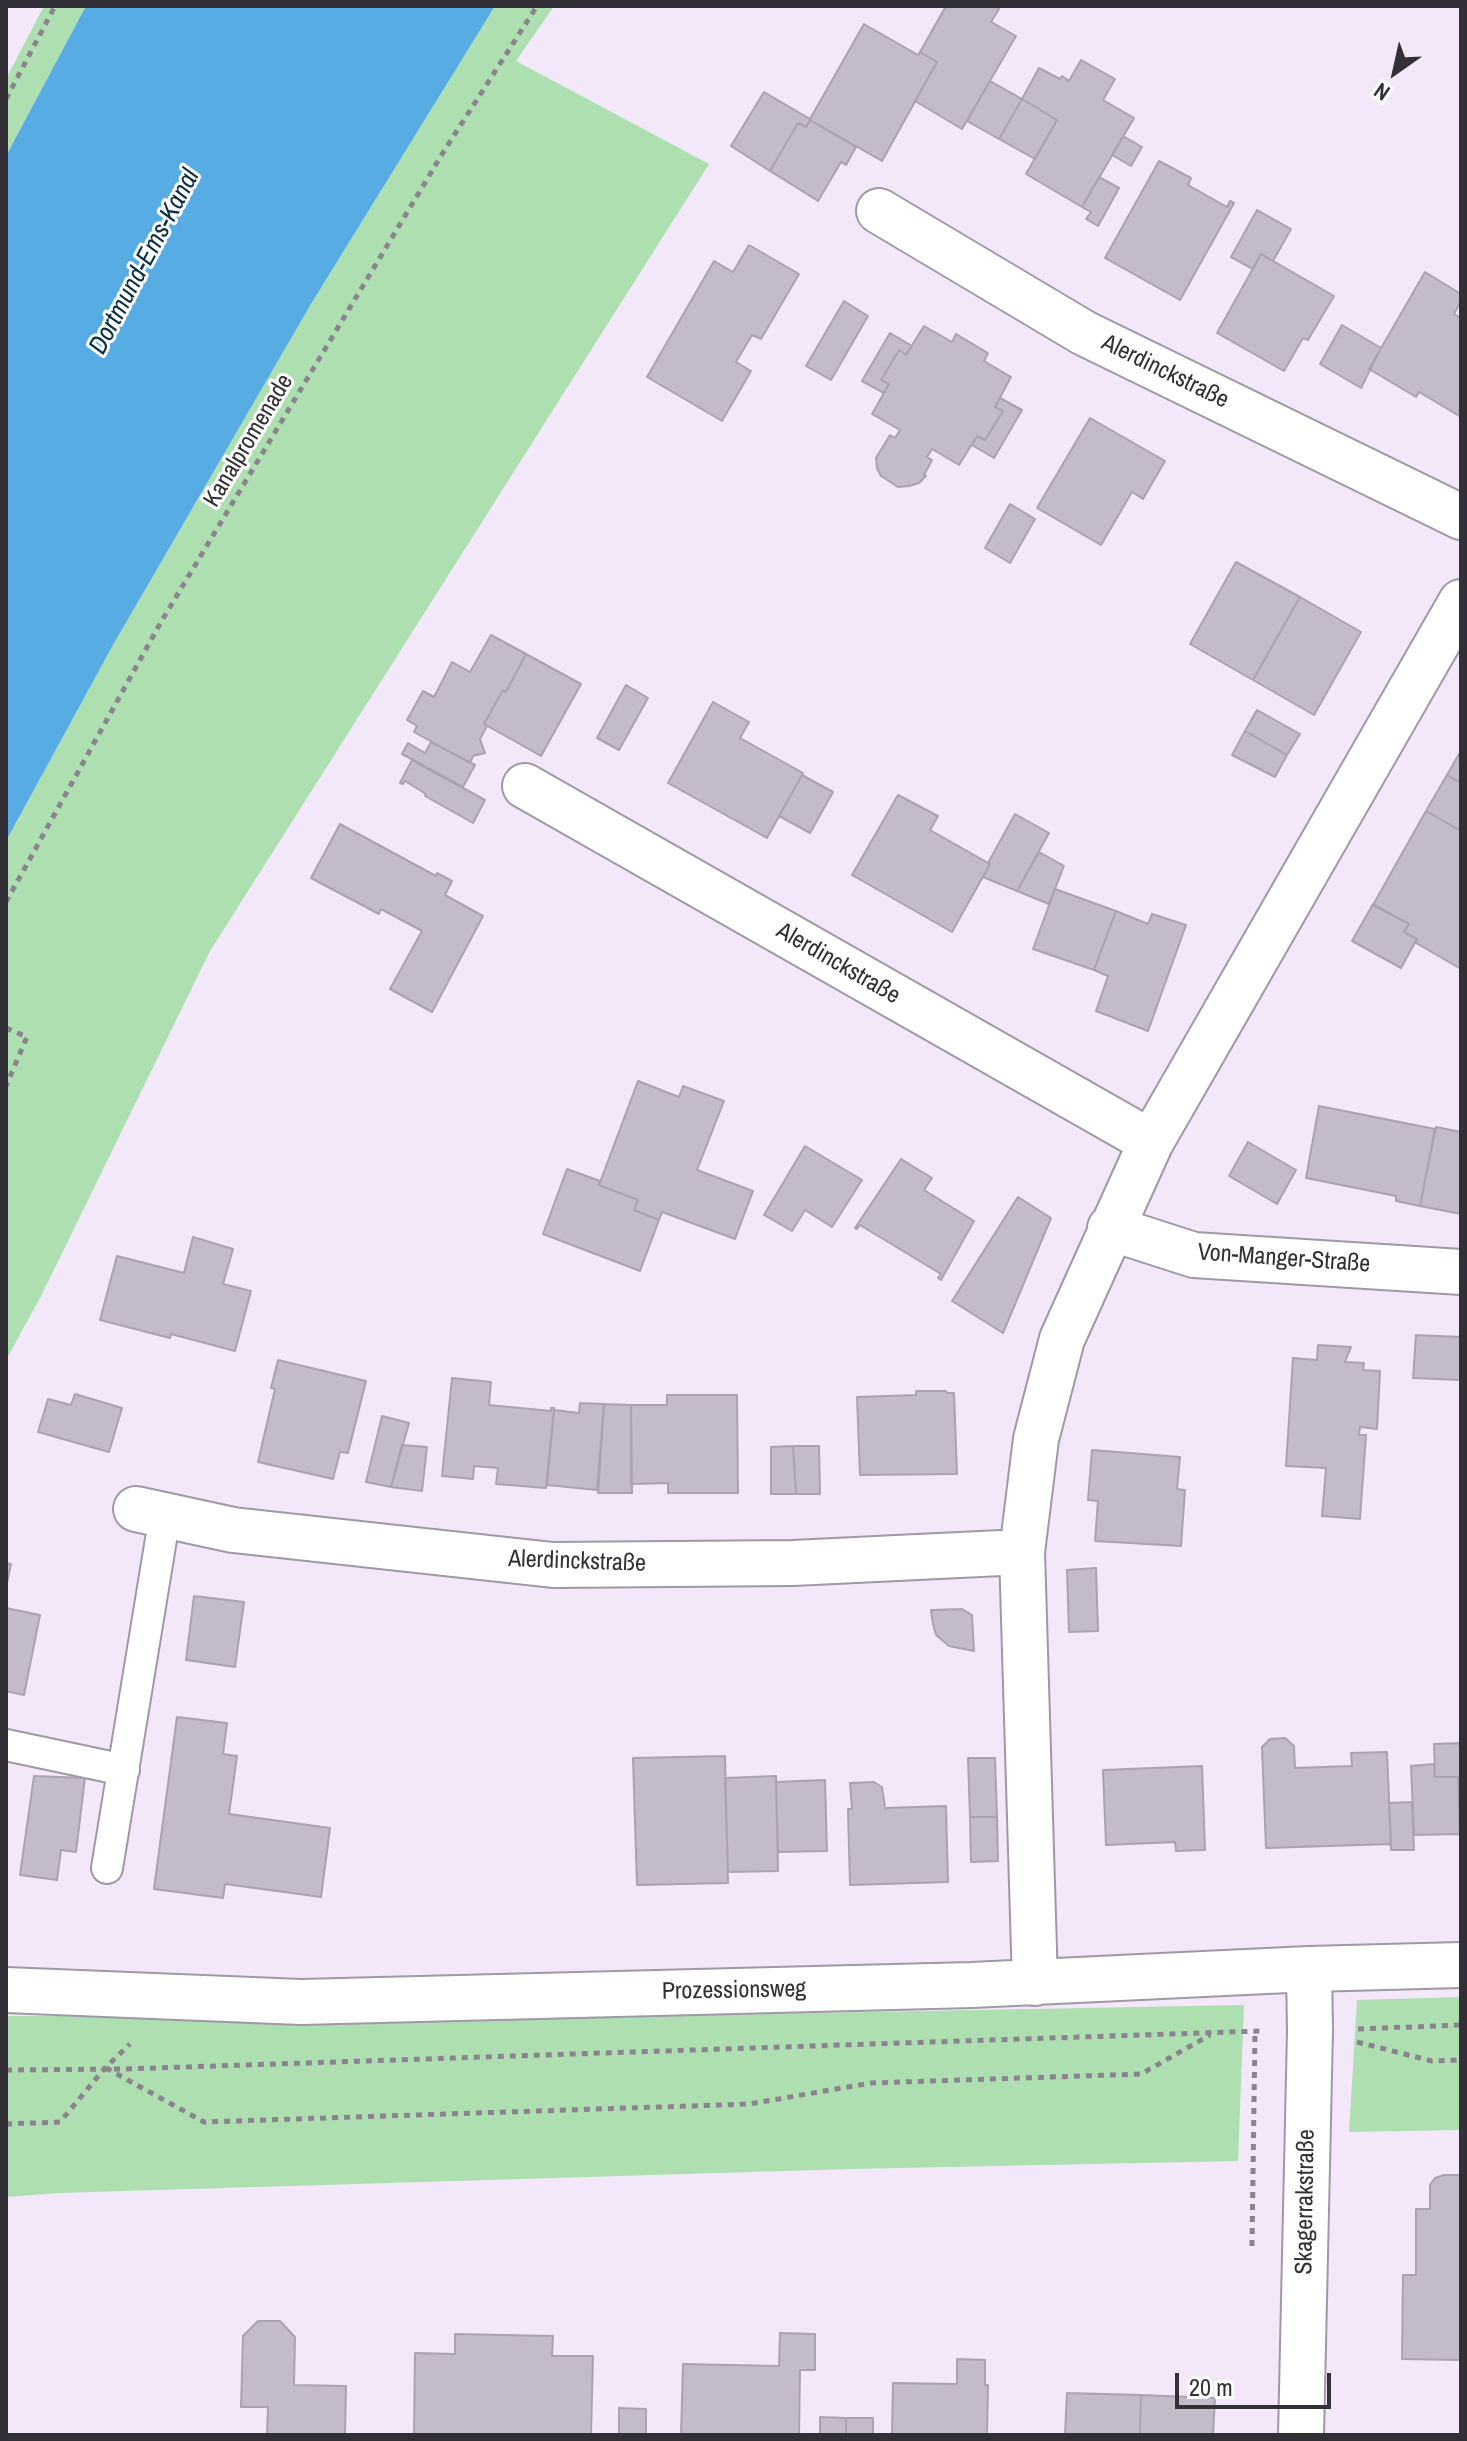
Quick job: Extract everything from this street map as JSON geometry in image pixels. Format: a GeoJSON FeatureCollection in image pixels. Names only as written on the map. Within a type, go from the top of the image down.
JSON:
{"type":"FeatureCollection","features":[{"type":"Feature","properties":{"kind":"street","name":"Alerdinckstraße"},"geometry":{"type":"LineString","coordinates":[[879,211],[1084,333],[1461,517]]}},
{"type":"Feature","properties":{"kind":"street"},"geometry":{"type":"LineString","coordinates":[[1035,1983],[1022,1552],[1036,1439],[1062,1339],[1151,1142],[1461,602]]}},
{"type":"Feature","properties":{"kind":"street","name":"Alerdinckstraße"},"geometry":{"type":"LineString","coordinates":[[525,786],[1151,1142]]}},
{"type":"Feature","properties":{"kind":"street","name":"Von-Manger-Straße"},"geometry":{"type":"LineString","coordinates":[[1110,1228],[1194,1255],[1461,1272]]}},
{"type":"Feature","properties":{"kind":"street","name":"Alerdinckstraße"},"geometry":{"type":"LineString","coordinates":[[150,1512],[233,1530],[553,1565],[793,1563],[1022,1552]]}},
{"type":"Feature","properties":{"kind":"street","name":"Prozessionsweg"},"geometry":{"type":"LineString","coordinates":[[6,1990],[301,2002],[1035,1983],[1309,1969],[1461,1965]]}},
{"type":"Feature","properties":{"kind":"street","name":"Skagerrakstraße"},"geometry":{"type":"LineString","coordinates":[[1301,2435],[1309,1969]]}},
{"type":"Feature","properties":{"kind":"lane"},"geometry":{"type":"LineString","coordinates":[[107,1868],[124,1770],[150,1512]]}},
{"type":"Feature","properties":{"kind":"lane"},"geometry":{"type":"LineString","coordinates":[[6,1745],[124,1770]]}},
{"type":"Feature","properties":{"kind":"path"},"geometry":{"type":"LineString","coordinates":[[6,99],[55,6]]}},
{"type":"Feature","properties":{"kind":"path","name":"Kanalpromenade"},"geometry":{"type":"LineString","coordinates":[[6,902],[161,622],[444,151],[537,6]]}},
{"type":"Feature","properties":{"kind":"path"},"geometry":{"type":"LineString","coordinates":[[6,1028],[27,1037],[6,1086]]}},
{"type":"Feature","properties":{"kind":"path"},"geometry":{"type":"LineString","coordinates":[[6,2070],[1461,2025]]}},
{"type":"Feature","properties":{"kind":"path"},"geometry":{"type":"LineString","coordinates":[[1252,2249],[1255,2031]]}},
{"type":"Feature","properties":{"kind":"path"},"geometry":{"type":"LineString","coordinates":[[1310,2031],[1432,2061],[1461,2060]]}},
{"type":"Feature","properties":{"kind":"path"},"geometry":{"type":"LineString","coordinates":[[105,2068],[204,2122],[220,2122],[749,2104],[871,2083],[1141,2074],[1214,2033]]}},
{"type":"Feature","properties":{"kind":"path"},"geometry":{"type":"LineString","coordinates":[[6,2124],[60,2122],[105,2068]]}},
{"type":"Feature","properties":{"kind":"green space"},"geometry":{"type":"Polygon","coordinates":[[[44,6],[86,6],[6,156],[6,79],[44,6]]]}},
{"type":"Feature","properties":{"kind":"green space"},"geometry":{"type":"Polygon","coordinates":[[[495,6],[554,6],[516,61],[709,164],[210,951],[41,1296],[6,1360],[6,841],[113,645],[311,304],[495,6]]]}},
{"type":"Feature","properties":{"kind":"green space"},"geometry":{"type":"Polygon","coordinates":[[[1461,1997],[1461,2130],[1349,2132],[1357,2000],[1461,1997]]]}},
{"type":"Feature","properties":{"kind":"green space"},"geometry":{"type":"Polygon","coordinates":[[[1244,2005],[1238,2161],[850,2169],[6,2197],[6,2016],[654,2016],[1244,2005]]]}},
{"type":"Feature","properties":{"kind":"water","name":"Dortmund-Ems-Kanal"},"geometry":{"type":"Polygon","coordinates":[[[86,6],[495,6],[311,304],[113,645],[6,841],[6,156],[86,6]]]}},
{"type":"Feature","properties":{"kind":"building"},"geometry":{"type":"Polygon","coordinates":[[[946,6],[994,6],[999,9],[991,22],[1016,36],[962,129],[915,101],[937,62],[920,52],[946,6]]]}},
{"type":"Feature","properties":{"kind":"building"},"geometry":{"type":"Polygon","coordinates":[[[864,24],[918,55],[920,52],[937,62],[882,161],[810,120],[806,127],[798,123],[770,171],[731,146],[764,92],[810,119],[864,24]]]}},
{"type":"Feature","properties":{"kind":"building"},"geometry":{"type":"Polygon","coordinates":[[[1081,60],[1115,79],[1103,100],[1134,118],[1082,207],[1026,174],[1057,120],[1022,99],[1039,68],[1069,81],[1081,60]]]}},
{"type":"Feature","properties":{"kind":"building"},"geometry":{"type":"Polygon","coordinates":[[[990,81],[1022,99],[999,139],[967,121],[990,81]]]}},
{"type":"Feature","properties":{"kind":"building"},"geometry":{"type":"Polygon","coordinates":[[[1022,99],[1057,120],[1035,159],[999,139],[1022,99]]]}},
{"type":"Feature","properties":{"kind":"building"},"geometry":{"type":"Polygon","coordinates":[[[810,120],[856,147],[846,165],[841,162],[818,201],[770,171],[798,123],[806,127],[810,120]]]}},
{"type":"Feature","properties":{"kind":"building"},"geometry":{"type":"Polygon","coordinates":[[[1123,136],[1142,147],[1131,166],[1112,155],[1123,136]]]}},
{"type":"Feature","properties":{"kind":"building"},"geometry":{"type":"Polygon","coordinates":[[[1159,161],[1191,178],[1188,185],[1227,207],[1230,201],[1234,203],[1180,300],[1105,258],[1159,161]]]}},
{"type":"Feature","properties":{"kind":"building"},"geometry":{"type":"Polygon","coordinates":[[[1099,177],[1119,188],[1098,226],[1086,219],[1091,212],[1082,207],[1099,177]]]}},
{"type":"Feature","properties":{"kind":"building"},"geometry":{"type":"Polygon","coordinates":[[[1257,210],[1291,229],[1273,261],[1261,254],[1253,269],[1231,257],[1257,210]]]}},
{"type":"Feature","properties":{"kind":"building"},"geometry":{"type":"Polygon","coordinates":[[[749,245],[799,274],[761,339],[752,335],[736,362],[751,371],[722,421],[647,377],[714,261],[733,272],[749,245]]]}},
{"type":"Feature","properties":{"kind":"building"},"geometry":{"type":"Polygon","coordinates":[[[1261,254],[1334,296],[1308,340],[1303,338],[1284,371],[1217,333],[1261,254]]]}},
{"type":"Feature","properties":{"kind":"building"},"geometry":{"type":"Polygon","coordinates":[[[1425,272],[1461,294],[1454,314],[1461,318],[1461,417],[1419,392],[1416,397],[1369,369],[1425,272]]]}},
{"type":"Feature","properties":{"kind":"building"},"geometry":{"type":"Polygon","coordinates":[[[844,301],[868,316],[831,380],[806,366],[844,301]]]}},
{"type":"Feature","properties":{"kind":"building"},"geometry":{"type":"Polygon","coordinates":[[[1342,325],[1381,348],[1361,388],[1320,364],[1342,325]]]}},
{"type":"Feature","properties":{"kind":"building"},"geometry":{"type":"Polygon","coordinates":[[[924,326],[952,342],[956,334],[988,353],[984,361],[1011,377],[995,407],[1003,411],[985,440],[977,436],[959,465],[932,449],[927,457],[932,460],[926,476],[919,483],[898,487],[881,476],[876,458],[890,435],[895,438],[900,430],[872,414],[889,384],[881,380],[899,350],[906,355],[924,326]]]}},
{"type":"Feature","properties":{"kind":"building"},"geometry":{"type":"Polygon","coordinates":[[[890,333],[912,346],[906,355],[899,350],[881,380],[889,384],[884,393],[862,381],[890,333]]]}},
{"type":"Feature","properties":{"kind":"building"},"geometry":{"type":"Polygon","coordinates":[[[1000,398],[1022,410],[994,458],[972,445],[977,436],[985,440],[1003,411],[995,407],[1000,398]]]}},
{"type":"Feature","properties":{"kind":"building"},"geometry":{"type":"Polygon","coordinates":[[[1090,418],[1165,461],[1143,499],[1132,492],[1101,545],[1037,508],[1090,418]]]}},
{"type":"Feature","properties":{"kind":"building"},"geometry":{"type":"Polygon","coordinates":[[[1010,504],[1035,519],[1010,563],[985,548],[1010,504]]]}},
{"type":"Feature","properties":{"kind":"building"},"geometry":{"type":"Polygon","coordinates":[[[1236,562],[1300,597],[1253,680],[1190,644],[1236,562]]]}},
{"type":"Feature","properties":{"kind":"building"},"geometry":{"type":"Polygon","coordinates":[[[1300,597],[1361,632],[1314,715],[1253,680],[1300,597]]]}},
{"type":"Feature","properties":{"kind":"building"},"geometry":{"type":"Polygon","coordinates":[[[491,635],[526,654],[506,692],[503,690],[484,724],[487,726],[480,739],[485,753],[473,756],[470,763],[414,732],[417,726],[407,720],[423,691],[434,697],[452,662],[470,672],[491,635]]]}},
{"type":"Feature","properties":{"kind":"building"},"geometry":{"type":"Polygon","coordinates":[[[526,654],[581,684],[541,756],[484,724],[503,690],[506,692],[526,654]]]}},
{"type":"Feature","properties":{"kind":"building"},"geometry":{"type":"Polygon","coordinates":[[[626,685],[648,698],[619,750],[597,738],[626,685]]]}},
{"type":"Feature","properties":{"kind":"building"},"geometry":{"type":"Polygon","coordinates":[[[713,702],[749,722],[740,738],[803,773],[767,838],[668,783],[713,702]]]}},
{"type":"Feature","properties":{"kind":"building"},"geometry":{"type":"Polygon","coordinates":[[[1257,710],[1300,734],[1287,755],[1245,731],[1257,710]]]}},
{"type":"Feature","properties":{"kind":"building"},"geometry":{"type":"Polygon","coordinates":[[[1245,731],[1287,755],[1275,777],[1232,755],[1245,731]]]}},
{"type":"Feature","properties":{"kind":"building"},"geometry":{"type":"Polygon","coordinates":[[[431,742],[475,765],[463,787],[402,754],[408,743],[425,753],[431,742]]]}},
{"type":"Feature","properties":{"kind":"building"},"geometry":{"type":"Polygon","coordinates":[[[1461,755],[1461,783],[1447,775],[1461,755]]]}},
{"type":"Feature","properties":{"kind":"building"},"geometry":{"type":"Polygon","coordinates":[[[412,760],[485,800],[473,823],[405,781],[400,783],[412,760]]]}},
{"type":"Feature","properties":{"kind":"building"},"geometry":{"type":"Polygon","coordinates":[[[802,775],[833,792],[810,833],[779,816],[802,775]]]}},
{"type":"Feature","properties":{"kind":"building"},"geometry":{"type":"Polygon","coordinates":[[[1447,775],[1461,783],[1461,831],[1426,811],[1447,775]]]}},
{"type":"Feature","properties":{"kind":"building"},"geometry":{"type":"Polygon","coordinates":[[[898,795],[938,816],[930,830],[990,864],[952,932],[852,875],[898,795]]]}},
{"type":"Feature","properties":{"kind":"building"},"geometry":{"type":"Polygon","coordinates":[[[1426,811],[1461,831],[1461,969],[1416,943],[1417,939],[1404,932],[1409,924],[1373,905],[1426,811]]]}},
{"type":"Feature","properties":{"kind":"building"},"geometry":{"type":"Polygon","coordinates":[[[1015,814],[1049,833],[1017,891],[983,877],[1015,814]]]}},
{"type":"Feature","properties":{"kind":"building"},"geometry":{"type":"Polygon","coordinates":[[[340,824],[436,876],[437,873],[452,881],[445,895],[483,916],[432,1012],[390,989],[422,931],[381,909],[379,914],[311,878],[340,824]]]}},
{"type":"Feature","properties":{"kind":"building"},"geometry":{"type":"Polygon","coordinates":[[[1039,852],[1064,866],[1049,904],[1017,891],[1039,852]]]}},
{"type":"Feature","properties":{"kind":"building"},"geometry":{"type":"Polygon","coordinates":[[[1055,889],[1116,911],[1094,970],[1033,949],[1055,889]]]}},
{"type":"Feature","properties":{"kind":"building"},"geometry":{"type":"Polygon","coordinates":[[[1373,904],[1409,924],[1404,932],[1417,939],[1401,968],[1352,941],[1373,904]]]}},
{"type":"Feature","properties":{"kind":"building"},"geometry":{"type":"Polygon","coordinates":[[[1116,911],[1148,924],[1152,914],[1186,925],[1148,1031],[1096,1011],[1108,976],[1094,970],[1116,911]]]}},
{"type":"Feature","properties":{"kind":"building"},"geometry":{"type":"Polygon","coordinates":[[[638,1081],[679,1097],[683,1086],[724,1101],[697,1170],[753,1191],[735,1239],[662,1212],[659,1220],[634,1210],[638,1200],[599,1185],[638,1081]]]}},
{"type":"Feature","properties":{"kind":"building"},"geometry":{"type":"Polygon","coordinates":[[[1319,1106],[1435,1129],[1420,1206],[1396,1201],[1396,1196],[1306,1178],[1319,1106]]]}},
{"type":"Feature","properties":{"kind":"building"},"geometry":{"type":"Polygon","coordinates":[[[1436,1127],[1461,1132],[1461,1214],[1420,1206],[1436,1127]]]}},
{"type":"Feature","properties":{"kind":"building"},"geometry":{"type":"Polygon","coordinates":[[[1248,1142],[1296,1170],[1277,1204],[1229,1176],[1248,1142]]]}},
{"type":"Feature","properties":{"kind":"building"},"geometry":{"type":"Polygon","coordinates":[[[805,1146],[862,1180],[832,1227],[805,1210],[792,1231],[764,1215],[805,1146]]]}},
{"type":"Feature","properties":{"kind":"building"},"geometry":{"type":"Polygon","coordinates":[[[901,1159],[932,1178],[924,1190],[974,1221],[941,1280],[938,1278],[941,1274],[860,1225],[855,1228],[901,1159]]]}},
{"type":"Feature","properties":{"kind":"building"},"geometry":{"type":"Polygon","coordinates":[[[567,1169],[638,1200],[634,1210],[659,1220],[640,1271],[543,1234],[567,1169]]]}},
{"type":"Feature","properties":{"kind":"building"},"geometry":{"type":"Polygon","coordinates":[[[1018,1197],[1051,1218],[1003,1333],[952,1301],[1018,1197]]]}},
{"type":"Feature","properties":{"kind":"building"},"geometry":{"type":"Polygon","coordinates":[[[193,1237],[233,1249],[223,1284],[251,1291],[235,1351],[100,1320],[117,1256],[184,1273],[193,1237]]]}},
{"type":"Feature","properties":{"kind":"building"},"geometry":{"type":"Polygon","coordinates":[[[1416,1335],[1461,1337],[1461,1380],[1413,1378],[1416,1335]]]}},
{"type":"Feature","properties":{"kind":"building"},"geometry":{"type":"Polygon","coordinates":[[[1318,1345],[1351,1347],[1345,1362],[1364,1363],[1363,1370],[1380,1371],[1377,1429],[1360,1427],[1359,1435],[1366,1435],[1360,1519],[1322,1516],[1326,1468],[1286,1466],[1293,1358],[1317,1360],[1318,1345]]]}},
{"type":"Feature","properties":{"kind":"building"},"geometry":{"type":"Polygon","coordinates":[[[278,1360],[366,1381],[348,1453],[340,1452],[333,1479],[258,1462],[275,1389],[271,1388],[278,1360]]]}},
{"type":"Feature","properties":{"kind":"building"},"geometry":{"type":"Polygon","coordinates":[[[452,1378],[491,1382],[489,1405],[551,1411],[554,1408],[546,1488],[496,1484],[498,1468],[474,1466],[473,1479],[442,1476],[452,1378]]]}},
{"type":"Feature","properties":{"kind":"building"},"geometry":{"type":"Polygon","coordinates":[[[916,1391],[954,1393],[957,1474],[860,1475],[857,1397],[916,1395],[916,1391]]]}},
{"type":"Feature","properties":{"kind":"building"},"geometry":{"type":"Polygon","coordinates":[[[75,1394],[122,1408],[109,1452],[38,1432],[48,1399],[71,1405],[75,1394]]]}},
{"type":"Feature","properties":{"kind":"building"},"geometry":{"type":"Polygon","coordinates":[[[667,1395],[737,1395],[738,1493],[668,1493],[668,1483],[631,1484],[631,1405],[667,1405],[667,1395]]]}},
{"type":"Feature","properties":{"kind":"building"},"geometry":{"type":"Polygon","coordinates":[[[580,1403],[604,1404],[597,1490],[547,1485],[554,1410],[579,1413],[580,1403]]]}},
{"type":"Feature","properties":{"kind":"building"},"geometry":{"type":"Polygon","coordinates":[[[604,1404],[631,1405],[632,1493],[598,1493],[604,1404]]]}},
{"type":"Feature","properties":{"kind":"building"},"geometry":{"type":"Polygon","coordinates":[[[382,1416],[409,1423],[391,1487],[366,1482],[382,1416]]]}},
{"type":"Feature","properties":{"kind":"building"},"geometry":{"type":"Polygon","coordinates":[[[402,1445],[427,1447],[422,1491],[391,1487],[402,1445]]]}},
{"type":"Feature","properties":{"kind":"building"},"geometry":{"type":"Polygon","coordinates":[[[793,1446],[819,1446],[820,1494],[796,1494],[793,1446]]]}},
{"type":"Feature","properties":{"kind":"building"},"geometry":{"type":"Polygon","coordinates":[[[793,1446],[796,1494],[771,1494],[771,1447],[793,1446]]]}},
{"type":"Feature","properties":{"kind":"building"},"geometry":{"type":"Polygon","coordinates":[[[1092,1450],[1180,1457],[1177,1489],[1185,1490],[1181,1546],[1095,1541],[1098,1501],[1088,1500],[1092,1450]]]}},
{"type":"Feature","properties":{"kind":"building"},"geometry":{"type":"Polygon","coordinates":[[[6,1563],[11,1564],[6,1588],[6,1563]]]}},
{"type":"Feature","properties":{"kind":"building"},"geometry":{"type":"Polygon","coordinates":[[[1096,1568],[1098,1631],[1069,1632],[1067,1570],[1096,1568]]]}},
{"type":"Feature","properties":{"kind":"building"},"geometry":{"type":"Polygon","coordinates":[[[194,1596],[244,1602],[235,1667],[186,1660],[194,1596]]]}},
{"type":"Feature","properties":{"kind":"building"},"geometry":{"type":"Polygon","coordinates":[[[6,1608],[40,1615],[24,1695],[6,1691],[6,1608]]]}},
{"type":"Feature","properties":{"kind":"building"},"geometry":{"type":"Polygon","coordinates":[[[962,1609],[972,1615],[974,1651],[949,1646],[936,1635],[931,1610],[962,1609]]]}},
{"type":"Feature","properties":{"kind":"building"},"geometry":{"type":"Polygon","coordinates":[[[177,1717],[227,1723],[223,1754],[237,1756],[229,1814],[330,1828],[321,1897],[225,1884],[223,1898],[154,1889],[177,1717]]]}},
{"type":"Feature","properties":{"kind":"building"},"geometry":{"type":"Polygon","coordinates":[[[1285,1738],[1294,1746],[1295,1768],[1352,1766],[1351,1753],[1387,1752],[1391,1844],[1266,1848],[1262,1747],[1270,1739],[1285,1738]]]}},
{"type":"Feature","properties":{"kind":"building"},"geometry":{"type":"Polygon","coordinates":[[[1461,1743],[1461,1836],[1458,1777],[1435,1777],[1434,1744],[1461,1743]]]}},
{"type":"Feature","properties":{"kind":"building"},"geometry":{"type":"Polygon","coordinates":[[[725,1756],[728,1883],[637,1885],[633,1758],[725,1756]]]}},
{"type":"Feature","properties":{"kind":"building"},"geometry":{"type":"Polygon","coordinates":[[[968,1758],[995,1758],[997,1817],[970,1817],[968,1758]]]}},
{"type":"Feature","properties":{"kind":"building"},"geometry":{"type":"Polygon","coordinates":[[[1434,1764],[1435,1777],[1458,1777],[1460,1834],[1414,1835],[1411,1766],[1434,1764]]]}},
{"type":"Feature","properties":{"kind":"building"},"geometry":{"type":"Polygon","coordinates":[[[1202,1766],[1205,1850],[1176,1851],[1175,1842],[1106,1845],[1103,1770],[1202,1766]]]}},
{"type":"Feature","properties":{"kind":"building"},"geometry":{"type":"Polygon","coordinates":[[[34,1776],[85,1778],[76,1852],[61,1850],[57,1880],[20,1875],[34,1776]]]}},
{"type":"Feature","properties":{"kind":"building"},"geometry":{"type":"Polygon","coordinates":[[[776,1776],[778,1871],[728,1872],[725,1778],[776,1776]]]}},
{"type":"Feature","properties":{"kind":"building"},"geometry":{"type":"Polygon","coordinates":[[[825,1780],[827,1851],[778,1852],[776,1782],[825,1780]]]}},
{"type":"Feature","properties":{"kind":"building"},"geometry":{"type":"Polygon","coordinates":[[[874,1782],[882,1787],[885,1808],[946,1806],[948,1882],[850,1885],[850,1783],[874,1782]]]}},
{"type":"Feature","properties":{"kind":"building"},"geometry":{"type":"Polygon","coordinates":[[[1412,1802],[1414,1850],[1391,1850],[1389,1803],[1412,1802]]]}},
{"type":"Feature","properties":{"kind":"building"},"geometry":{"type":"Polygon","coordinates":[[[970,1817],[997,1817],[998,1861],[971,1862],[970,1817]]]}},
{"type":"Feature","properties":{"kind":"building"},"geometry":{"type":"Polygon","coordinates":[[[1461,2175],[1461,2360],[1402,2359],[1403,2275],[1416,2275],[1416,2209],[1430,2209],[1430,2185],[1435,2178],[1461,2175]]]}},
{"type":"Feature","properties":{"kind":"building"},"geometry":{"type":"Polygon","coordinates":[[[258,2321],[280,2321],[295,2337],[294,2385],[346,2386],[345,2435],[267,2435],[268,2407],[241,2407],[243,2336],[258,2321]]]}},
{"type":"Feature","properties":{"kind":"building"},"geometry":{"type":"Polygon","coordinates":[[[780,2333],[815,2334],[815,2370],[800,2370],[799,2435],[681,2435],[683,2364],[779,2366],[780,2333]]]}},
{"type":"Feature","properties":{"kind":"building"},"geometry":{"type":"Polygon","coordinates":[[[455,2334],[553,2336],[552,2356],[593,2356],[591,2435],[414,2435],[415,2353],[455,2354],[455,2334]]]}},
{"type":"Feature","properties":{"kind":"building"},"geometry":{"type":"Polygon","coordinates":[[[957,2359],[985,2360],[987,2435],[892,2435],[893,2383],[957,2384],[957,2359]]]}},
{"type":"Feature","properties":{"kind":"building"},"geometry":{"type":"Polygon","coordinates":[[[1067,2393],[1141,2395],[1140,2435],[1065,2435],[1067,2393]]]}},
{"type":"Feature","properties":{"kind":"building"},"geometry":{"type":"Polygon","coordinates":[[[1141,2395],[1215,2398],[1213,2435],[1140,2435],[1141,2395]]]}},
{"type":"Feature","properties":{"kind":"building"},"geometry":{"type":"Polygon","coordinates":[[[619,2408],[646,2409],[646,2435],[619,2435],[619,2408]]]}},
{"type":"Feature","properties":{"kind":"building"},"geometry":{"type":"Polygon","coordinates":[[[820,2417],[846,2418],[846,2435],[820,2435],[820,2417]]]}},
{"type":"Feature","properties":{"kind":"building"},"geometry":{"type":"Polygon","coordinates":[[[846,2418],[873,2418],[873,2435],[846,2435],[846,2418]]]}}]}
